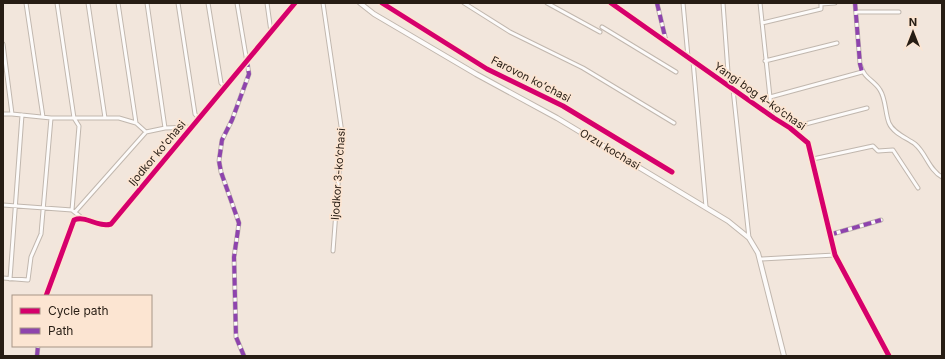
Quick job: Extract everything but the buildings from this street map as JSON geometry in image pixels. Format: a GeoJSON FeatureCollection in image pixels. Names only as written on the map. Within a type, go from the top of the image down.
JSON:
{"type":"FeatureCollection","features":[{"type":"Feature","properties":{"kind":"main road","name":"Orzu kochasi"},"geometry":{"type":"LineString","coordinates":[[360,3],[374,14],[476,74],[557,118],[706,207],[733,224],[750,238],[760,259],[784,356]]}},
{"type":"Feature","properties":{"kind":"street"},"geometry":{"type":"LineString","coordinates":[[26,3],[43,117]]}},
{"type":"Feature","properties":{"kind":"street"},"geometry":{"type":"LineString","coordinates":[[3,205],[74,211],[79,126],[74,118],[57,3]]}},
{"type":"Feature","properties":{"kind":"street"},"geometry":{"type":"LineString","coordinates":[[88,3],[105,118]]}},
{"type":"Feature","properties":{"kind":"street"},"geometry":{"type":"LineString","coordinates":[[118,3],[136,123]]}},
{"type":"Feature","properties":{"kind":"street","name":"Ijodkor koʻchasi"},"geometry":{"type":"LineString","coordinates":[[147,3],[165,128]]}},
{"type":"Feature","properties":{"kind":"street","name":"Ijodkor koʻchasi"},"geometry":{"type":"LineString","coordinates":[[178,3],[195,114],[199,119]]}},
{"type":"Feature","properties":{"kind":"street"},"geometry":{"type":"LineString","coordinates":[[208,3],[220,83],[225,87]]}},
{"type":"Feature","properties":{"kind":"street"},"geometry":{"type":"LineString","coordinates":[[237,3],[249,74],[232,120],[222,140],[219,161],[221,172],[239,222],[234,257],[236,337],[244,356]]}},
{"type":"Feature","properties":{"kind":"street"},"geometry":{"type":"LineString","coordinates":[[267,3],[272,32]]}},
{"type":"Feature","properties":{"kind":"street","name":"Ijodkor koʻchasi"},"geometry":{"type":"LineString","coordinates":[[192,127],[165,128],[146,132],[74,211],[82,218],[102,225],[111,224],[272,32],[295,3]]}},
{"type":"Feature","properties":{"kind":"street","name":"Ijodkor 3-koʼchasi"},"geometry":{"type":"LineString","coordinates":[[323,3],[342,133],[333,251]]}},
{"type":"Feature","properties":{"kind":"street","name":"Farovon koʻchasi"},"geometry":{"type":"LineString","coordinates":[[382,3],[487,69],[563,106],[672,172]]}},
{"type":"Feature","properties":{"kind":"street"},"geometry":{"type":"LineString","coordinates":[[464,3],[510,32],[583,68],[674,123]]}},
{"type":"Feature","properties":{"kind":"street"},"geometry":{"type":"LineString","coordinates":[[547,3],[600,32]]}},
{"type":"Feature","properties":{"kind":"street","name":"Yangi bog 4-koʼchasi"},"geometry":{"type":"LineString","coordinates":[[611,3],[732,89],[790,128],[808,143],[835,255],[889,356]]}},
{"type":"Feature","properties":{"kind":"street"},"geometry":{"type":"LineString","coordinates":[[657,3],[666,41]]}},
{"type":"Feature","properties":{"kind":"street"},"geometry":{"type":"LineString","coordinates":[[683,3],[688,57]]}},
{"type":"Feature","properties":{"kind":"street"},"geometry":{"type":"LineString","coordinates":[[722,3],[729,86]]}},
{"type":"Feature","properties":{"kind":"street"},"geometry":{"type":"LineString","coordinates":[[760,3],[772,116]]}},
{"type":"Feature","properties":{"kind":"street"},"geometry":{"type":"LineString","coordinates":[[762,23],[821,9],[821,4],[835,3]]}},
{"type":"Feature","properties":{"kind":"street"},"geometry":{"type":"LineString","coordinates":[[855,3],[862,72],[880,90],[889,125],[915,144],[934,171],[942,177]]}},
{"type":"Feature","properties":{"kind":"street"},"geometry":{"type":"LineString","coordinates":[[856,12],[899,12]]}},
{"type":"Feature","properties":{"kind":"street"},"geometry":{"type":"LineString","coordinates":[[602,27],[676,72]]}},
{"type":"Feature","properties":{"kind":"street"},"geometry":{"type":"LineString","coordinates":[[766,61],[836,42]]}},
{"type":"Feature","properties":{"kind":"street"},"geometry":{"type":"LineString","coordinates":[[3,44],[12,114]]}},
{"type":"Feature","properties":{"kind":"street"},"geometry":{"type":"LineString","coordinates":[[693,61],[706,207]]}},
{"type":"Feature","properties":{"kind":"street"},"geometry":{"type":"LineString","coordinates":[[770,97],[862,72]]}},
{"type":"Feature","properties":{"kind":"street"},"geometry":{"type":"LineString","coordinates":[[732,89],[750,238]]}},
{"type":"Feature","properties":{"kind":"street"},"geometry":{"type":"LineString","coordinates":[[790,128],[867,108]]}},
{"type":"Feature","properties":{"kind":"street"},"geometry":{"type":"LineString","coordinates":[[3,114],[52,118],[105,118],[129,120],[136,123]]}},
{"type":"Feature","properties":{"kind":"street"},"geometry":{"type":"LineString","coordinates":[[10,279],[22,115]]}},
{"type":"Feature","properties":{"kind":"street"},"geometry":{"type":"LineString","coordinates":[[3,278],[28,280],[31,257],[41,234],[52,118]]}},
{"type":"Feature","properties":{"kind":"street","name":"Ijodkor koʻchasi"},"geometry":{"type":"LineString","coordinates":[[136,123],[146,132]]}},
{"type":"Feature","properties":{"kind":"street"},"geometry":{"type":"LineString","coordinates":[[813,159],[873,146],[878,152],[893,150],[918,188]]}},
{"type":"Feature","properties":{"kind":"street"},"geometry":{"type":"LineString","coordinates":[[46,295],[71,224],[74,220],[82,218]]}},
{"type":"Feature","properties":{"kind":"street"},"geometry":{"type":"LineString","coordinates":[[829,235],[881,220]]}},
{"type":"Feature","properties":{"kind":"street"},"geometry":{"type":"LineString","coordinates":[[760,259],[835,255]]}},
{"type":"Feature","properties":{"kind":"marked path"},"geometry":{"type":"LineString","coordinates":[[657,3],[666,41]]}},
{"type":"Feature","properties":{"kind":"marked path"},"geometry":{"type":"LineString","coordinates":[[855,3],[862,72]]}},
{"type":"Feature","properties":{"kind":"marked path"},"geometry":{"type":"LineString","coordinates":[[244,356],[236,337],[234,257],[239,223],[221,172],[219,161],[222,140],[232,120],[249,74],[247,62]]}},
{"type":"Feature","properties":{"kind":"marked path"},"geometry":{"type":"LineString","coordinates":[[829,235],[881,220]]}},
{"type":"Feature","properties":{"kind":"marked path"},"geometry":{"type":"LineString","coordinates":[[37,356],[38,347]]}},
{"type":"Feature","properties":{"kind":"cycle path"},"geometry":{"type":"LineString","coordinates":[[46,295],[74,220],[83,219],[106,225],[111,224],[295,3]]}},
{"type":"Feature","properties":{"kind":"cycle path"},"geometry":{"type":"LineString","coordinates":[[382,3],[487,69],[563,106],[672,172]]}},
{"type":"Feature","properties":{"kind":"cycle path"},"geometry":{"type":"LineString","coordinates":[[611,3],[790,128],[808,143],[835,255],[889,356]]}}]}
